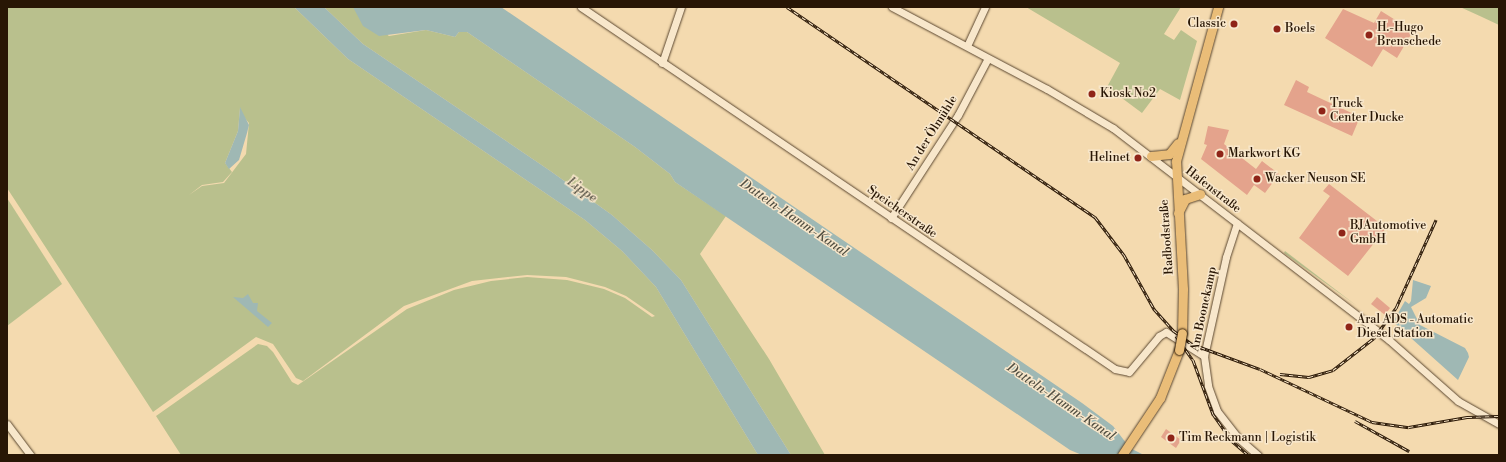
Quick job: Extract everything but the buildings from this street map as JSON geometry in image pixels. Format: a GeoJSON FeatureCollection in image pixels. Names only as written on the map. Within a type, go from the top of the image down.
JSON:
{"type":"FeatureCollection","features":[{"type":"Feature","properties":{"kind":"main road","name":"Radbodstraße"},"geometry":{"type":"LineString","coordinates":[[1122,455],[1162,395],[1179,350],[1182,333],[1183,289],[1175,174],[1180,141],[1218,7]]}},
{"type":"Feature","properties":{"kind":"main road"},"geometry":{"type":"LineString","coordinates":[[1151,156],[1169,154],[1180,141]]}},
{"type":"Feature","properties":{"kind":"main road"},"geometry":{"type":"LineString","coordinates":[[1177,215],[1185,199],[1200,194]]}},
{"type":"Feature","properties":{"kind":"street","name":"Speicherstraße"},"geometry":{"type":"LineString","coordinates":[[581,7],[891,218],[1121,372],[1133,370],[1159,336],[1166,332],[1204,356]]}},
{"type":"Feature","properties":{"kind":"street"},"geometry":{"type":"LineString","coordinates":[[662,63],[681,7]]}},
{"type":"Feature","properties":{"kind":"street","name":"Hafenstraße"},"geometry":{"type":"LineString","coordinates":[[892,7],[1089,113],[1175,174],[1394,344],[1458,401],[1499,424]]}},
{"type":"Feature","properties":{"kind":"street"},"geometry":{"type":"LineString","coordinates":[[967,46],[985,7]]}},
{"type":"Feature","properties":{"kind":"street","name":"An der Ölmühle"},"geometry":{"type":"LineString","coordinates":[[891,218],[954,121],[988,58]]}},
{"type":"Feature","properties":{"kind":"street","name":"Am Boonekamp"},"geometry":{"type":"LineString","coordinates":[[1238,223],[1226,257],[1204,356],[1208,386],[1217,411],[1237,437],[1258,455]]}},
{"type":"Feature","properties":{"kind":"street"},"geometry":{"type":"LineString","coordinates":[[7,424],[30,455]]}},
{"type":"Feature","properties":{"kind":"green space"},"geometry":{"type":"Polygon","coordinates":[[[7,7],[294,7],[348,59],[585,220],[622,251],[656,287],[758,455],[181,455],[156,416],[258,344],[267,346],[273,352],[292,382],[298,385],[407,309],[454,290],[491,281],[527,277],[567,280],[604,289],[625,298],[652,317],[655,316],[626,296],[605,287],[566,277],[527,275],[472,281],[404,306],[303,381],[296,378],[273,344],[256,337],[153,412],[7,188],[7,7]],[[240,108],[238,131],[225,163],[232,172],[223,182],[202,185],[189,195],[202,186],[224,183],[246,154],[249,123],[242,115],[240,108]]]}},
{"type":"Feature","properties":{"kind":"green space"},"geometry":{"type":"Polygon","coordinates":[[[324,7],[353,7],[389,36],[426,30],[455,37],[459,32],[467,32],[635,147],[670,174],[675,182],[726,216],[700,254],[769,359],[825,455],[791,455],[681,280],[652,250],[612,215],[549,170],[363,44],[324,7]]]}},
{"type":"Feature","properties":{"kind":"green space"},"geometry":{"type":"Polygon","coordinates":[[[1026,7],[1181,7],[1164,34],[1174,40],[1181,30],[1197,41],[1180,100],[1160,89],[1142,113],[1107,87],[1120,63],[1026,7]]]}},
{"type":"Feature","properties":{"kind":"green space"},"geometry":{"type":"Polygon","coordinates":[[[1460,7],[1499,7],[1499,25],[1482,17],[1460,7]]]}},
{"type":"Feature","properties":{"kind":"green space"},"geometry":{"type":"Polygon","coordinates":[[[7,198],[62,284],[7,326],[7,198]]]}},
{"type":"Feature","properties":{"kind":"green space"},"geometry":{"type":"Polygon","coordinates":[[[1285,251],[1357,306],[1284,253],[1285,251]]]}},
{"type":"Feature","properties":{"kind":"water"},"geometry":{"type":"Polygon","coordinates":[[[294,7],[324,7],[363,44],[549,170],[612,215],[652,250],[681,280],[791,455],[758,455],[656,287],[622,251],[585,220],[348,59],[294,7]]]}},
{"type":"Feature","properties":{"kind":"water","name":"Datteln-Hamm-Kanal"},"geometry":{"type":"Polygon","coordinates":[[[353,7],[501,7],[1082,403],[1113,426],[1130,448],[1144,455],[1082,455],[1070,450],[675,182],[670,174],[635,147],[467,32],[459,32],[455,37],[426,30],[379,36],[363,26],[353,7]]]}},
{"type":"Feature","properties":{"kind":"water"},"geometry":{"type":"Polygon","coordinates":[[[240,107],[249,125],[239,160],[229,169],[225,163],[238,131],[240,107]]]}},
{"type":"Feature","properties":{"kind":"water"},"geometry":{"type":"Polygon","coordinates":[[[1413,280],[1431,286],[1426,298],[1411,307],[1420,325],[1465,348],[1468,353],[1469,357],[1458,380],[1393,322],[1405,301],[1409,304],[1411,301],[1413,280]]]}},
{"type":"Feature","properties":{"kind":"water"},"geometry":{"type":"Polygon","coordinates":[[[248,294],[253,303],[258,303],[257,311],[272,323],[268,327],[233,297],[243,298],[248,294]]]}},
{"type":"Feature","properties":{"kind":"railway"},"geometry":{"type":"LineString","coordinates":[[787,7],[1095,217],[1124,255],[1154,309],[1174,331],[1192,344],[1260,369],[1372,422],[1409,427],[1467,417],[1499,416]]}},
{"type":"Feature","properties":{"kind":"railway"},"geometry":{"type":"LineString","coordinates":[[1280,374],[1309,377],[1333,370],[1374,338],[1396,308],[1436,220]]}},
{"type":"Feature","properties":{"kind":"railway"},"geometry":{"type":"LineString","coordinates":[[1176,336],[1193,360],[1213,414],[1231,440],[1248,455]]}},
{"type":"Feature","properties":{"kind":"railway"},"geometry":{"type":"LineString","coordinates":[[1355,421],[1409,451]]}},
{"type":"Feature","properties":{"kind":"place","name":"Classic"},"geometry":{"type":"Point","coordinates":[1234,24]}},
{"type":"Feature","properties":{"kind":"place","name":"Boels"},"geometry":{"type":"Point","coordinates":[1277,29]}},
{"type":"Feature","properties":{"kind":"place","name":"H.-Hugo Brenschede"},"geometry":{"type":"Point","coordinates":[1369,35]}},
{"type":"Feature","properties":{"kind":"place","name":"Kiosk No2"},"geometry":{"type":"Point","coordinates":[1092,94]}},
{"type":"Feature","properties":{"kind":"place","name":"Truck Center Ducke"},"geometry":{"type":"Point","coordinates":[1322,111]}},
{"type":"Feature","properties":{"kind":"place","name":"Markwort KG"},"geometry":{"type":"Point","coordinates":[1220,154]}},
{"type":"Feature","properties":{"kind":"place","name":"Helinet"},"geometry":{"type":"Point","coordinates":[1138,158]}},
{"type":"Feature","properties":{"kind":"place","name":"Wacker Neuson SE"},"geometry":{"type":"Point","coordinates":[1257,179]}},
{"type":"Feature","properties":{"kind":"place","name":"BJAutomotive GmbH"},"geometry":{"type":"Point","coordinates":[1342,233]}},
{"type":"Feature","properties":{"kind":"place","name":"Aral ADS - Automatic Diesel Station"},"geometry":{"type":"Point","coordinates":[1349,327]}},
{"type":"Feature","properties":{"kind":"place","name":"Tim Reckmann | Logistik"},"geometry":{"type":"Point","coordinates":[1171,438]}},
{"type":"Feature","properties":{"kind":"water label","name":"Lippe"},"geometry":{"type":"Point","coordinates":[582,190]}}]}
